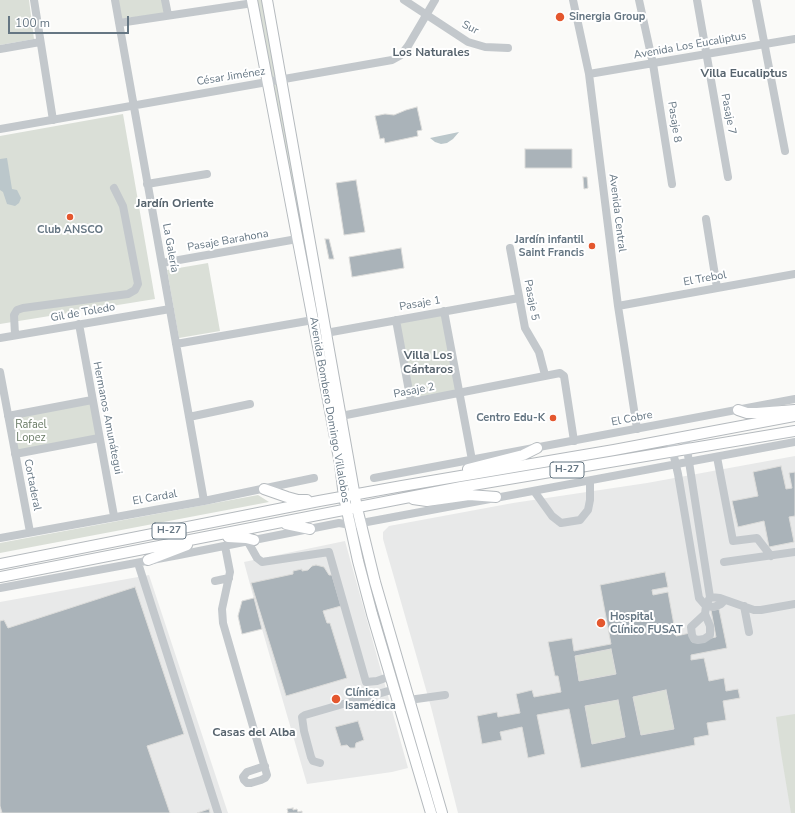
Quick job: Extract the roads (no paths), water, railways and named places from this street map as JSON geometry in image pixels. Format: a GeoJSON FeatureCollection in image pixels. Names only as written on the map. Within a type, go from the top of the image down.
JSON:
{"type":"FeatureCollection","features":[{"type":"Feature","properties":{"kind":"main road","name":"Avenida Bombero Domingo Villalobos"},"geometry":{"type":"LineString","coordinates":[[267,0],[357,508],[362,522],[396,675],[395,689],[442,813]]}},
{"type":"Feature","properties":{"kind":"main road","name":"Avenida Bombero Domingo Villalobos"},"geometry":{"type":"LineString","coordinates":[[252,1],[340,464],[344,497],[361,576],[396,675],[409,700],[432,813]]}},
{"type":"Feature","properties":{"kind":"main road"},"geometry":{"type":"LineString","coordinates":[[738,410],[747,413],[756,413],[795,410]]}},
{"type":"Feature","properties":{"kind":"main road","name":"H-27"},"geometry":{"type":"LineString","coordinates":[[0,564],[319,501],[795,416]]}},
{"type":"Feature","properties":{"kind":"main road","name":"H-27"},"geometry":{"type":"LineString","coordinates":[[0,578],[461,487],[673,453],[795,431]]}},
{"type":"Feature","properties":{"kind":"main road"},"geometry":{"type":"LineString","coordinates":[[446,479],[459,472],[523,455],[537,448]]}},
{"type":"Feature","properties":{"kind":"main road"},"geometry":{"type":"LineString","coordinates":[[264,489],[298,500],[319,501]]}},
{"type":"Feature","properties":{"kind":"main road"},"geometry":{"type":"LineString","coordinates":[[409,498],[427,501],[470,496],[496,497]]}},
{"type":"Feature","properties":{"kind":"main road"},"geometry":{"type":"LineString","coordinates":[[276,524],[291,524],[310,529]]}},
{"type":"Feature","properties":{"kind":"main road"},"geometry":{"type":"LineString","coordinates":[[143,561],[181,548],[204,538],[235,537],[251,541]]}},
{"type":"Feature","properties":{"kind":"street"},"geometry":{"type":"LineString","coordinates":[[34,0],[53,120]]}},
{"type":"Feature","properties":{"kind":"street","name":"La Galería"},"geometry":{"type":"LineString","coordinates":[[115,0],[204,501]]}},
{"type":"Feature","properties":{"kind":"street"},"geometry":{"type":"LineString","coordinates":[[165,0],[168,15]]}},
{"type":"Feature","properties":{"kind":"street","name":"Sur"},"geometry":{"type":"LineString","coordinates":[[404,0],[468,42],[485,47],[508,48]]}},
{"type":"Feature","properties":{"kind":"street","name":"César Jiménez"},"geometry":{"type":"LineString","coordinates":[[0,129],[392,60],[401,55],[408,46],[435,0]]}},
{"type":"Feature","properties":{"kind":"street","name":"Avenida Central"},"geometry":{"type":"LineString","coordinates":[[573,0],[590,74],[618,306],[637,429]]}},
{"type":"Feature","properties":{"kind":"street"},"geometry":{"type":"LineString","coordinates":[[639,0],[653,64]]}},
{"type":"Feature","properties":{"kind":"street"},"geometry":{"type":"LineString","coordinates":[[697,0],[706,54]]}},
{"type":"Feature","properties":{"kind":"street"},"geometry":{"type":"LineString","coordinates":[[756,0],[785,151]]}},
{"type":"Feature","properties":{"kind":"street"},"geometry":{"type":"LineString","coordinates":[[119,23],[252,1]]}},
{"type":"Feature","properties":{"kind":"street","name":"Avenida Los Eucaliptus"},"geometry":{"type":"LineString","coordinates":[[590,74],[795,39]]}},
{"type":"Feature","properties":{"kind":"street"},"geometry":{"type":"LineString","coordinates":[[0,48],[40,42]]}},
{"type":"Feature","properties":{"kind":"street","name":"Pasaje 7"},"geometry":{"type":"LineString","coordinates":[[706,54],[728,177]]}},
{"type":"Feature","properties":{"kind":"street","name":"Pasaje 8"},"geometry":{"type":"LineString","coordinates":[[653,64],[672,184]]}},
{"type":"Feature","properties":{"kind":"street"},"geometry":{"type":"LineString","coordinates":[[148,184],[207,174]]}},
{"type":"Feature","properties":{"kind":"street"},"geometry":{"type":"LineString","coordinates":[[15,335],[14,315],[17,310],[31,306],[128,294],[135,290],[138,284],[123,206],[114,188]]}},
{"type":"Feature","properties":{"kind":"street"},"geometry":{"type":"LineString","coordinates":[[706,219],[717,288]]}},
{"type":"Feature","properties":{"kind":"street","name":"Pasaje Barahona"},"geometry":{"type":"LineString","coordinates":[[162,263],[297,239]]}},
{"type":"Feature","properties":{"kind":"street","name":"Pasaje 5"},"geometry":{"type":"LineString","coordinates":[[510,248],[526,330],[540,352],[545,375]]}},
{"type":"Feature","properties":{"kind":"street","name":"El Trebol"},"geometry":{"type":"LineString","coordinates":[[618,306],[795,274]]}},
{"type":"Feature","properties":{"kind":"street","name":"Pasaje 1"},"geometry":{"type":"LineString","coordinates":[[326,333],[519,298]]}},
{"type":"Feature","properties":{"kind":"street","name":"Gil de Toledo"},"geometry":{"type":"LineString","coordinates":[[0,338],[170,309]]}},
{"type":"Feature","properties":{"kind":"street"},"geometry":{"type":"LineString","coordinates":[[444,311],[472,460]]}},
{"type":"Feature","properties":{"kind":"street"},"geometry":{"type":"LineString","coordinates":[[176,344],[313,320]]}},
{"type":"Feature","properties":{"kind":"street"},"geometry":{"type":"LineString","coordinates":[[396,320],[411,402]]}},
{"type":"Feature","properties":{"kind":"street","name":"Hermanos Amunátegui"},"geometry":{"type":"LineString","coordinates":[[79,324],[114,516]]}},
{"type":"Feature","properties":{"kind":"street","name":"Cortaderal"},"geometry":{"type":"LineString","coordinates":[[0,372],[30,532]]}},
{"type":"Feature","properties":{"kind":"street","name":"Pasaje 2"},"geometry":{"type":"LineString","coordinates":[[341,416],[558,373],[564,376],[574,441]]}},
{"type":"Feature","properties":{"kind":"street","name":"El Cobre"},"geometry":{"type":"LineString","coordinates":[[374,478],[795,399]]}},
{"type":"Feature","properties":{"kind":"street"},"geometry":{"type":"LineString","coordinates":[[8,416],[92,400]]}},
{"type":"Feature","properties":{"kind":"street"},"geometry":{"type":"LineString","coordinates":[[189,417],[250,404]]}},
{"type":"Feature","properties":{"kind":"street"},"geometry":{"type":"LineString","coordinates":[[685,436],[710,597],[706,610]]}},
{"type":"Feature","properties":{"kind":"street"},"geometry":{"type":"LineString","coordinates":[[15,454],[99,438]]}},
{"type":"Feature","properties":{"kind":"street"},"geometry":{"type":"LineString","coordinates":[[670,439],[676,464],[699,598],[706,610]]}},
{"type":"Feature","properties":{"kind":"street"},"geometry":{"type":"LineString","coordinates":[[0,588],[310,529],[339,524],[351,525],[795,442]]}},
{"type":"Feature","properties":{"kind":"street"},"geometry":{"type":"LineString","coordinates":[[717,457],[733,541],[757,538],[771,556]]}},
{"type":"Feature","properties":{"kind":"street","name":"El Cardal"},"geometry":{"type":"LineString","coordinates":[[0,538],[114,516],[204,501],[314,478]]}},
{"type":"Feature","properties":{"kind":"street"},"geometry":{"type":"LineString","coordinates":[[534,491],[552,516],[561,523],[580,520],[588,510],[590,500],[590,481]]}},
{"type":"Feature","properties":{"kind":"street"},"geometry":{"type":"LineString","coordinates":[[251,541],[257,558],[262,562],[328,551],[330,552],[366,682],[377,681],[396,675]]}},
{"type":"Feature","properties":{"kind":"street"},"geometry":{"type":"LineString","coordinates":[[225,546],[230,572],[222,609],[223,623],[265,766]]}},
{"type":"Feature","properties":{"kind":"street"},"geometry":{"type":"LineString","coordinates":[[724,562],[795,552]]}},
{"type":"Feature","properties":{"kind":"street"},"geometry":{"type":"LineString","coordinates":[[143,561],[218,813]]}},
{"type":"Feature","properties":{"kind":"street"},"geometry":{"type":"LineString","coordinates":[[694,566],[705,565]]}},
{"type":"Feature","properties":{"kind":"street"},"geometry":{"type":"LineString","coordinates":[[215,582],[229,578]]}},
{"type":"Feature","properties":{"kind":"street"},"geometry":{"type":"LineString","coordinates":[[710,597],[725,600],[754,610],[795,604]]}},
{"type":"Feature","properties":{"kind":"street"},"geometry":{"type":"LineString","coordinates":[[706,610],[721,604],[725,600]]}},
{"type":"Feature","properties":{"kind":"street"},"geometry":{"type":"LineString","coordinates":[[744,606],[749,632]]}},
{"type":"Feature","properties":{"kind":"street"},"geometry":{"type":"LineString","coordinates":[[320,763],[313,761],[311,757],[302,717],[395,689]]}},
{"type":"Feature","properties":{"kind":"street"},"geometry":{"type":"LineString","coordinates":[[409,700],[445,695]]}},
{"type":"Feature","properties":{"kind":"place","name":"Sinergia Group"},"geometry":{"type":"Point","coordinates":[560,17]}},
{"type":"Feature","properties":{"kind":"place","name":"Club ANSCO"},"geometry":{"type":"Point","coordinates":[70,217]}},
{"type":"Feature","properties":{"kind":"place","name":"Jardín infantil Saint Francis"},"geometry":{"type":"Point","coordinates":[592,246]}},
{"type":"Feature","properties":{"kind":"place","name":"Centro Edu-K"},"geometry":{"type":"Point","coordinates":[553,418]}},
{"type":"Feature","properties":{"kind":"place","name":"Hospital Clínico FUSAT"},"geometry":{"type":"Point","coordinates":[601,623]}},
{"type":"Feature","properties":{"kind":"place","name":"Clínica Isamédica"},"geometry":{"type":"Point","coordinates":[336,699]}},
{"type":"Feature","properties":{"kind":"district","name":"Los Naturales"},"geometry":{"type":"Point","coordinates":[431,53]}},
{"type":"Feature","properties":{"kind":"district","name":"Villa Eucaliptus"},"geometry":{"type":"Point","coordinates":[744,74]}},
{"type":"Feature","properties":{"kind":"district","name":"Jardín Oriente"},"geometry":{"type":"Point","coordinates":[175,204]}},
{"type":"Feature","properties":{"kind":"district","name":"Villa Los Cántaros"},"geometry":{"type":"Point","coordinates":[428,363]}},
{"type":"Feature","properties":{"kind":"district","name":"Casas del Alba"},"geometry":{"type":"Point","coordinates":[254,733]}},
{"type":"Feature","properties":{"kind":"park label","name":"Rafael Lopez"},"geometry":{"type":"Point","coordinates":[31,431]}}]}
